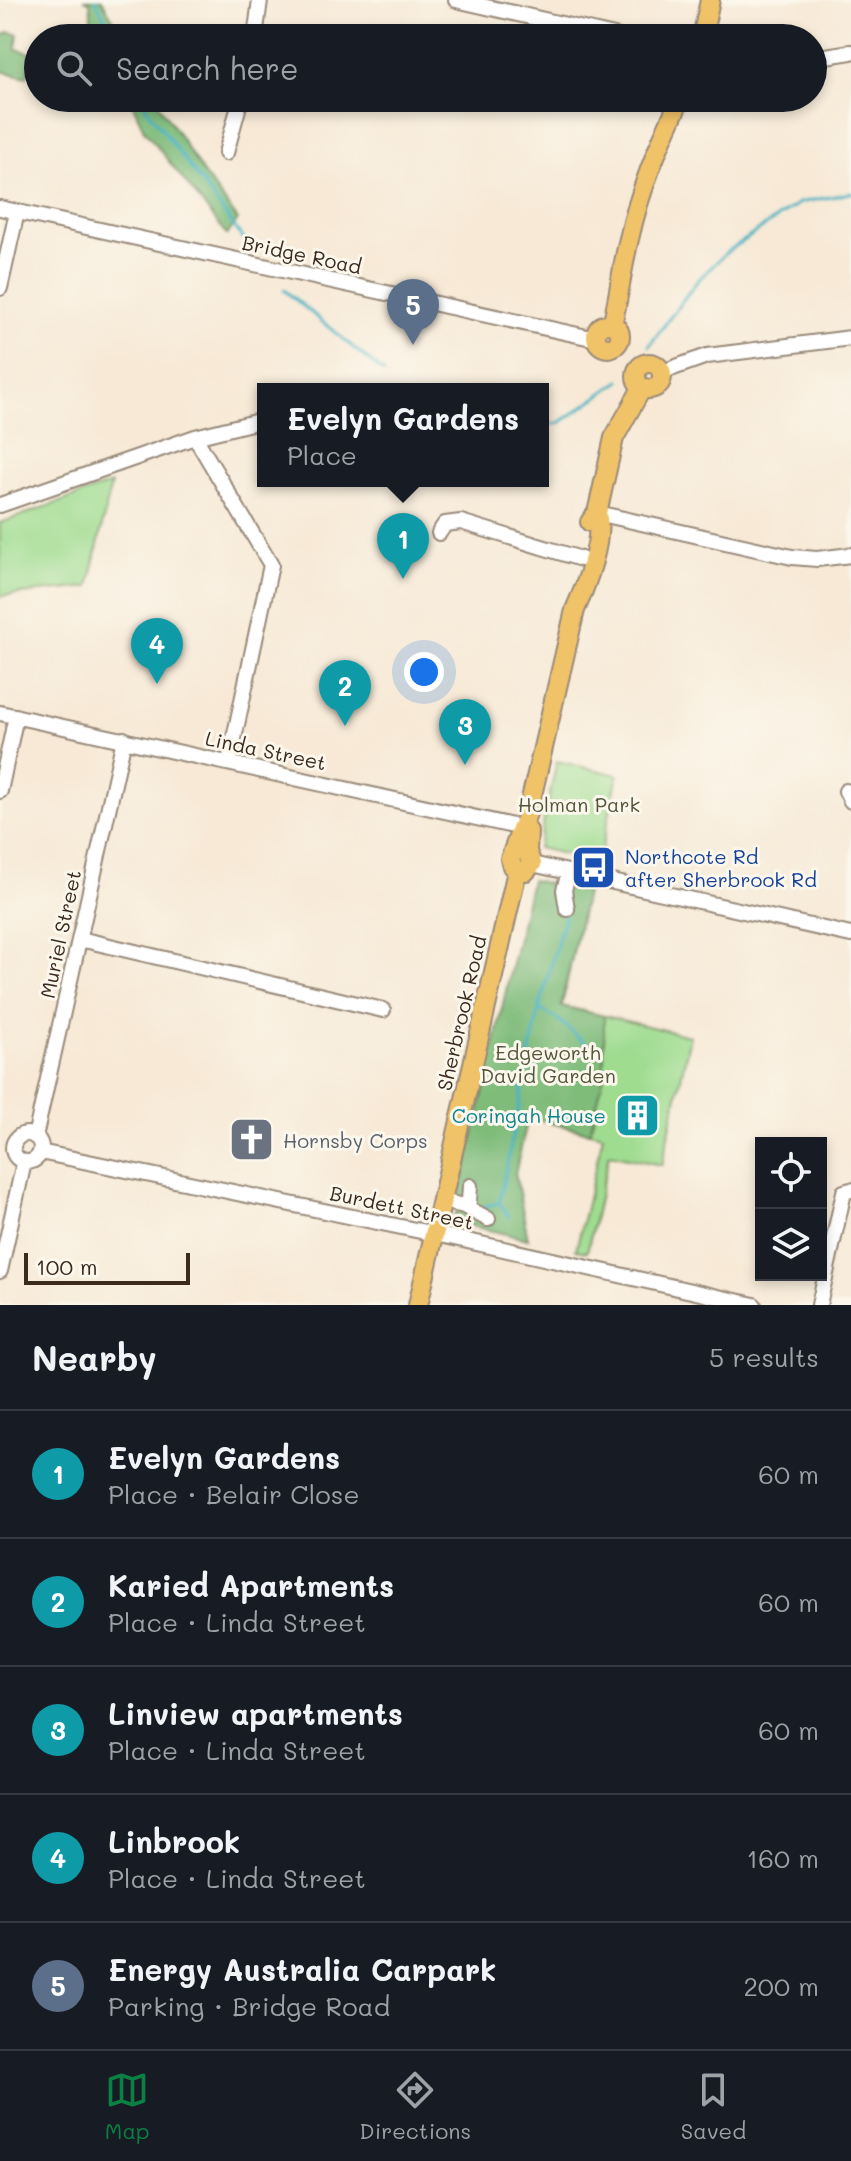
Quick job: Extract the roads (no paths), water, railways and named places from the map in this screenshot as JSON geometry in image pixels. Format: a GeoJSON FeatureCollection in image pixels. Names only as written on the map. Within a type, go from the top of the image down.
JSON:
{"type":"FeatureCollection","features":[{"type":"Feature","properties":{"kind":"main road"},"geometry":{"type":"LineString","coordinates":[[705,24],[710,0]]}},
{"type":"Feature","properties":{"kind":"main road"},"geometry":{"type":"LineString","coordinates":[[615,345],[619,334],[612,325],[629,237],[655,153],[674,112]]}},
{"type":"Feature","properties":{"kind":"main road"},"geometry":{"type":"LineString","coordinates":[[612,325],[601,326],[596,332],[596,339],[604,347],[615,345]]}},
{"type":"Feature","properties":{"kind":"main road"},"geometry":{"type":"LineString","coordinates":[[615,345],[640,366]]}},
{"type":"Feature","properties":{"kind":"main road"},"geometry":{"type":"LineString","coordinates":[[652,363],[662,372],[662,381],[656,388],[642,388],[636,378],[640,366],[652,363]]}},
{"type":"Feature","properties":{"kind":"main road","name":"Sherbrook Road"},"geometry":{"type":"LineString","coordinates":[[575,610],[576,581],[589,523],[597,513],[614,438],[642,388]]}},
{"type":"Feature","properties":{"kind":"main road","name":"Sherbrook Road"},"geometry":{"type":"LineString","coordinates":[[418,1305],[522,860],[529,808],[575,610],[586,584],[600,525],[597,513]]}},
{"type":"Feature","properties":{"kind":"main road","name":"Sherbrook Road"},"geometry":{"type":"LineString","coordinates":[[522,860],[522,828],[529,808]]}},
{"type":"Feature","properties":{"kind":"street"},"geometry":{"type":"LineString","coordinates":[[257,24],[260,0]]}},
{"type":"Feature","properties":{"kind":"street"},"geometry":{"type":"LineString","coordinates":[[456,0],[561,24]]}},
{"type":"Feature","properties":{"kind":"street"},"geometry":{"type":"LineString","coordinates":[[827,56],[851,52]]}},
{"type":"Feature","properties":{"kind":"street"},"geometry":{"type":"LineString","coordinates":[[226,153],[237,112]]}},
{"type":"Feature","properties":{"kind":"street","name":"Bridge Road"},"geometry":{"type":"LineString","coordinates":[[0,208],[596,339]]}},
{"type":"Feature","properties":{"kind":"street"},"geometry":{"type":"LineString","coordinates":[[0,288],[17,212]]}},
{"type":"Feature","properties":{"kind":"street"},"geometry":{"type":"LineString","coordinates":[[662,372],[707,356],[851,338]]}},
{"type":"Feature","properties":{"kind":"street"},"geometry":{"type":"LineString","coordinates":[[0,505],[195,437],[257,422]]}},
{"type":"Feature","properties":{"kind":"street"},"geometry":{"type":"LineString","coordinates":[[195,437],[271,565],[229,762]]}},
{"type":"Feature","properties":{"kind":"street"},"geometry":{"type":"LineString","coordinates":[[597,513],[792,557],[817,559],[851,555]]}},
{"type":"Feature","properties":{"kind":"street"},"geometry":{"type":"LineString","coordinates":[[439,533],[445,524],[461,522],[581,559]]}},
{"type":"Feature","properties":{"kind":"street","name":"Linda Street"},"geometry":{"type":"LineString","coordinates":[[0,713],[522,828]]}},
{"type":"Feature","properties":{"kind":"street"},"geometry":{"type":"LineString","coordinates":[[0,791],[16,716]]}},
{"type":"Feature","properties":{"kind":"street","name":"Muriel Street"},"geometry":{"type":"LineString","coordinates":[[35,1137],[124,739]]}},
{"type":"Feature","properties":{"kind":"street"},"geometry":{"type":"LineString","coordinates":[[522,860],[851,935]]}},
{"type":"Feature","properties":{"kind":"street"},"geometry":{"type":"LineString","coordinates":[[567,909],[564,890],[569,872]]}},
{"type":"Feature","properties":{"kind":"street"},"geometry":{"type":"LineString","coordinates":[[80,939],[383,1010]]}},
{"type":"Feature","properties":{"kind":"street"},"geometry":{"type":"LineString","coordinates":[[0,1136],[10,1144],[17,1158],[24,1162],[36,1159],[40,1152],[40,1144],[35,1137],[26,1135],[10,1144]]}},
{"type":"Feature","properties":{"kind":"street","name":"Burdett Street"},"geometry":{"type":"LineString","coordinates":[[40,1152],[434,1233],[707,1300],[754,1305]]}},
{"type":"Feature","properties":{"kind":"street"},"geometry":{"type":"LineString","coordinates":[[0,1271],[4,1238],[24,1162]]}},
{"type":"Feature","properties":{"kind":"street"},"geometry":{"type":"LineString","coordinates":[[464,1206],[469,1201],[470,1186]]}},
{"type":"Feature","properties":{"kind":"street"},"geometry":{"type":"LineString","coordinates":[[819,1305],[844,1192],[851,1190]]}},
{"type":"Feature","properties":{"kind":"street"},"geometry":{"type":"LineString","coordinates":[[442,1201],[464,1206],[488,1219]]}},
{"type":"Feature","properties":{"kind":"waterway"},"geometry":{"type":"LineString","coordinates":[[96,0],[107,24]]}},
{"type":"Feature","properties":{"kind":"waterway"},"geometry":{"type":"LineString","coordinates":[[149,112],[245,241]]}},
{"type":"Feature","properties":{"kind":"waterway"},"geometry":{"type":"LineString","coordinates":[[649,346],[697,281],[727,252],[799,203],[851,193]]}},
{"type":"Feature","properties":{"kind":"waterway"},"geometry":{"type":"LineString","coordinates":[[284,290],[384,373]]}},
{"type":"Feature","properties":{"kind":"waterway"},"geometry":{"type":"LineString","coordinates":[[549,423],[558,424],[620,381]]}},
{"type":"Feature","properties":{"kind":"waterway"},"geometry":{"type":"LineString","coordinates":[[509,1217],[499,1202],[539,1009],[565,915]]}},
{"type":"Feature","properties":{"kind":"waterway"},"geometry":{"type":"LineString","coordinates":[[539,1009],[556,1018],[596,1052]]}},
{"type":"Feature","properties":{"kind":"waterway"},"geometry":{"type":"LineString","coordinates":[[482,1207],[498,1203]]}},
{"type":"Feature","properties":{"kind":"place","name":"Energy Australia Carpark"},"geometry":{"type":"Point","coordinates":[413,345]}},
{"type":"Feature","properties":{"kind":"place","name":"Evelyn Gardens"},"geometry":{"type":"Point","coordinates":[403,579]}},
{"type":"Feature","properties":{"kind":"place","name":"Linbrook"},"geometry":{"type":"Point","coordinates":[157,684]}},
{"type":"Feature","properties":{"kind":"place","name":"Karied Apartments"},"geometry":{"type":"Point","coordinates":[345,726]}},
{"type":"Feature","properties":{"kind":"place","name":"Linview apartments"},"geometry":{"type":"Point","coordinates":[465,765]}},
{"type":"Feature","properties":{"kind":"place","name":"Northcote Rd after Sherbrook Rd"},"geometry":{"type":"Point","coordinates":[594,867]}},
{"type":"Feature","properties":{"kind":"place","name":"Coringah House"},"geometry":{"type":"Point","coordinates":[637,1115]}},
{"type":"Feature","properties":{"kind":"place","name":"Hornsby Corps"},"geometry":{"type":"Point","coordinates":[252,1140]}},
{"type":"Feature","properties":{"kind":"park label","name":"Holman Park"},"geometry":{"type":"Point","coordinates":[579,804]}},
{"type":"Feature","properties":{"kind":"park label","name":"Edgeworth David Garden"},"geometry":{"type":"Point","coordinates":[548,1064]}}]}
